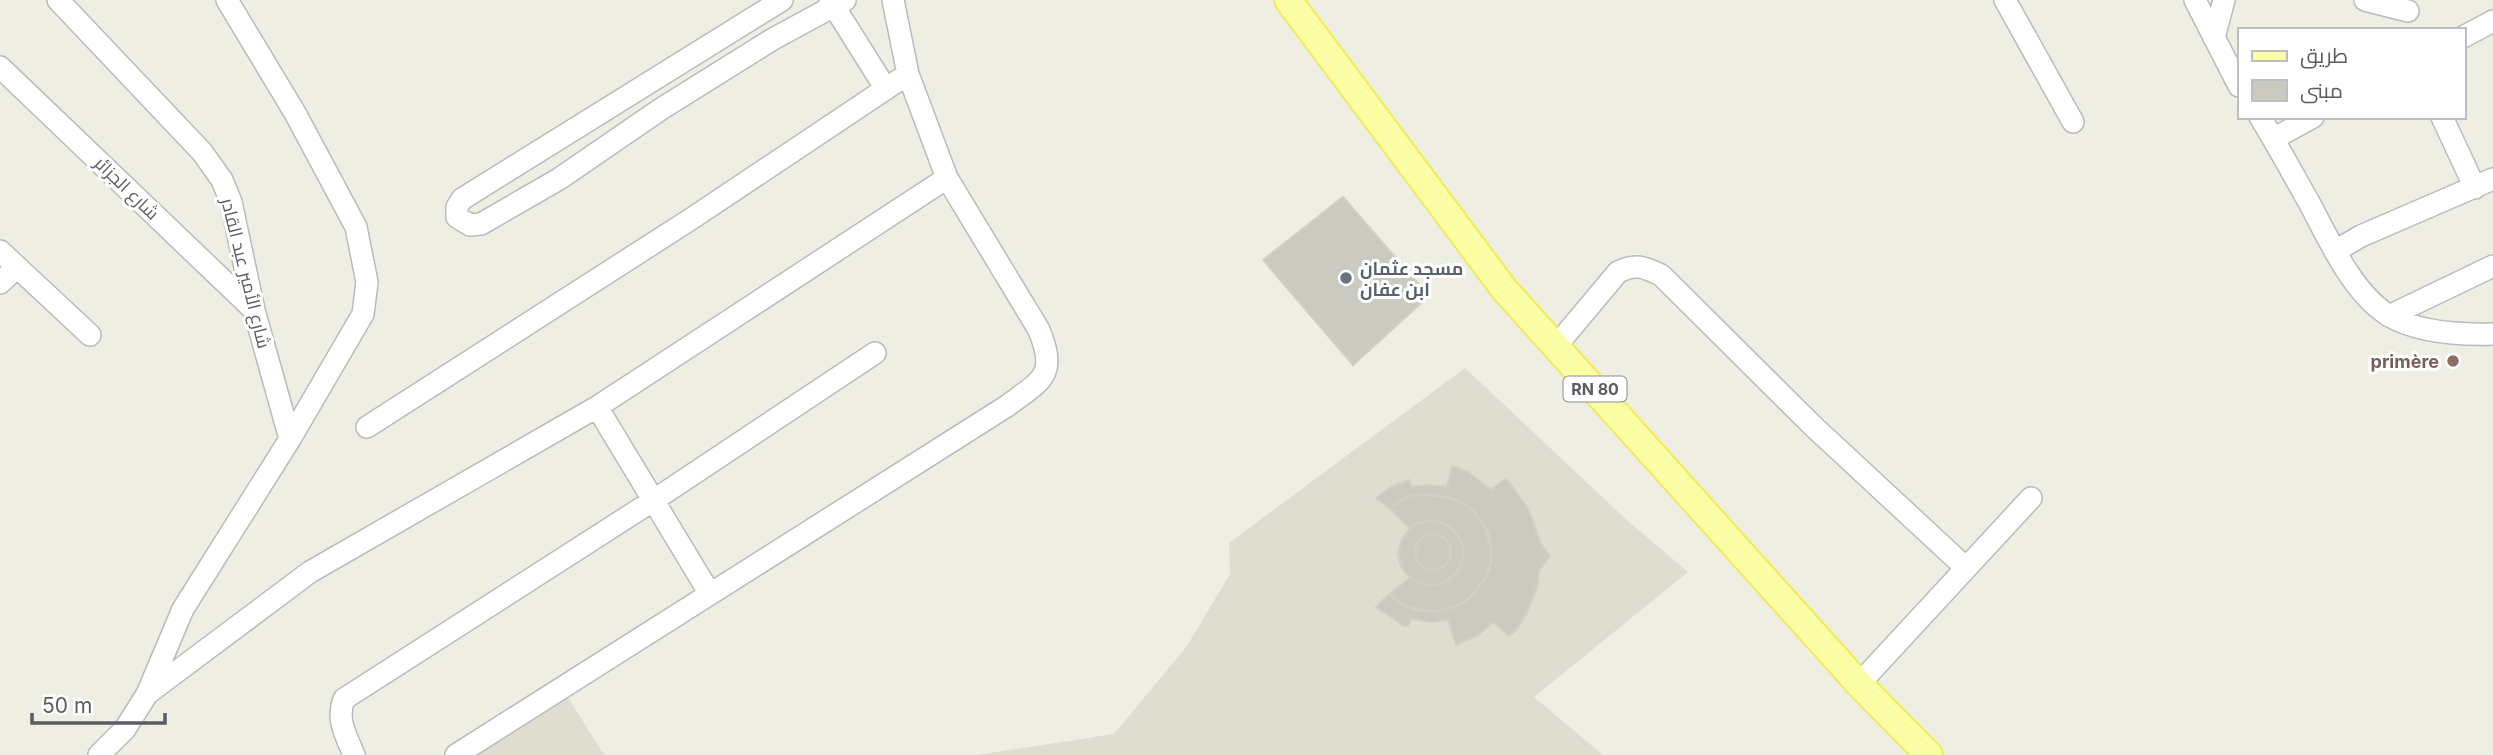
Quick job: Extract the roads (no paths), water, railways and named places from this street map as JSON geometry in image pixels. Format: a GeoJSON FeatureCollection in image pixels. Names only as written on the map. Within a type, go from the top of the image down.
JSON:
{"type":"FeatureCollection","features":[{"type":"Feature","properties":{"kind":"main road","name":"RN 80"},"geometry":{"type":"LineString","coordinates":[[1288,0],[1504,289],[1859,684],[1929,755]]}},
{"type":"Feature","properties":{"kind":"street","name":"شارع الأمير عبد القادر"},"geometry":{"type":"LineString","coordinates":[[58,0],[202,152],[222,180],[231,202],[254,310],[290,439]]}},
{"type":"Feature","properties":{"kind":"street"},"geometry":{"type":"LineString","coordinates":[[99,755],[125,729],[146,694],[183,609],[290,439],[363,314],[367,282],[356,227],[295,113],[227,0]]}},
{"type":"Feature","properties":{"kind":"street"},"geometry":{"type":"LineString","coordinates":[[782,0],[462,199],[457,207],[457,217],[470,225],[481,224],[559,178],[762,46],[836,2],[886,89]]}},
{"type":"Feature","properties":{"kind":"street"},"geometry":{"type":"LineString","coordinates":[[456,755],[1007,406],[1044,377],[1048,363],[1046,347],[1039,330],[947,178],[908,74],[893,0]]}},
{"type":"Feature","properties":{"kind":"street"},"geometry":{"type":"LineString","coordinates":[[2005,0],[2073,122]]}},
{"type":"Feature","properties":{"kind":"street"},"geometry":{"type":"LineString","coordinates":[[2195,0],[2238,84]]}},
{"type":"Feature","properties":{"kind":"street"},"geometry":{"type":"LineString","coordinates":[[2214,38],[2224,0]]}},
{"type":"Feature","properties":{"kind":"street"},"geometry":{"type":"LineString","coordinates":[[2365,0],[2408,14]]}},
{"type":"Feature","properties":{"kind":"street"},"geometry":{"type":"LineString","coordinates":[[2465,36],[2493,21]]}},
{"type":"Feature","properties":{"kind":"street","name":"شارع الجزائر"},"geometry":{"type":"LineString","coordinates":[[0,67],[254,310]]}},
{"type":"Feature","properties":{"kind":"street"},"geometry":{"type":"LineString","coordinates":[[367,428],[691,219],[908,74]]}},
{"type":"Feature","properties":{"kind":"street"},"geometry":{"type":"LineString","coordinates":[[2261,119],[2335,251],[2368,301],[2404,323],[2469,335],[2493,334]]}},
{"type":"Feature","properties":{"kind":"street"},"geometry":{"type":"LineString","coordinates":[[2273,139],[2309,119]]}},
{"type":"Feature","properties":{"kind":"street"},"geometry":{"type":"LineString","coordinates":[[2335,251],[2361,236],[2484,183],[2443,119]]}},
{"type":"Feature","properties":{"kind":"street"},"geometry":{"type":"LineString","coordinates":[[576,130],[591,156]]}},
{"type":"Feature","properties":{"kind":"street"},"geometry":{"type":"LineString","coordinates":[[146,694],[310,572],[597,407],[947,178]]}},
{"type":"Feature","properties":{"kind":"street"},"geometry":{"type":"LineString","coordinates":[[0,251],[90,335]]}},
{"type":"Feature","properties":{"kind":"street"},"geometry":{"type":"LineString","coordinates":[[1556,346],[1618,272],[1630,266],[1646,268],[1661,275],[1813,426],[1966,568]]}},
{"type":"Feature","properties":{"kind":"street"},"geometry":{"type":"LineString","coordinates":[[2389,316],[2493,266]]}},
{"type":"Feature","properties":{"kind":"street"},"geometry":{"type":"LineString","coordinates":[[0,284],[17,267]]}},
{"type":"Feature","properties":{"kind":"street"},"geometry":{"type":"LineString","coordinates":[[354,755],[340,722],[340,709],[344,699],[654,500],[875,353]]}},
{"type":"Feature","properties":{"kind":"street"},"geometry":{"type":"LineString","coordinates":[[597,407],[710,594]]}},
{"type":"Feature","properties":{"kind":"street"},"geometry":{"type":"LineString","coordinates":[[1859,684],[2031,498]]}},
{"type":"Feature","properties":{"kind":"place","name":"مسجد عثمان ابن عفان"},"geometry":{"type":"Point","coordinates":[1346,278]}},
{"type":"Feature","properties":{"kind":"place","name":"primère"},"geometry":{"type":"Point","coordinates":[2453,361]}}]}
